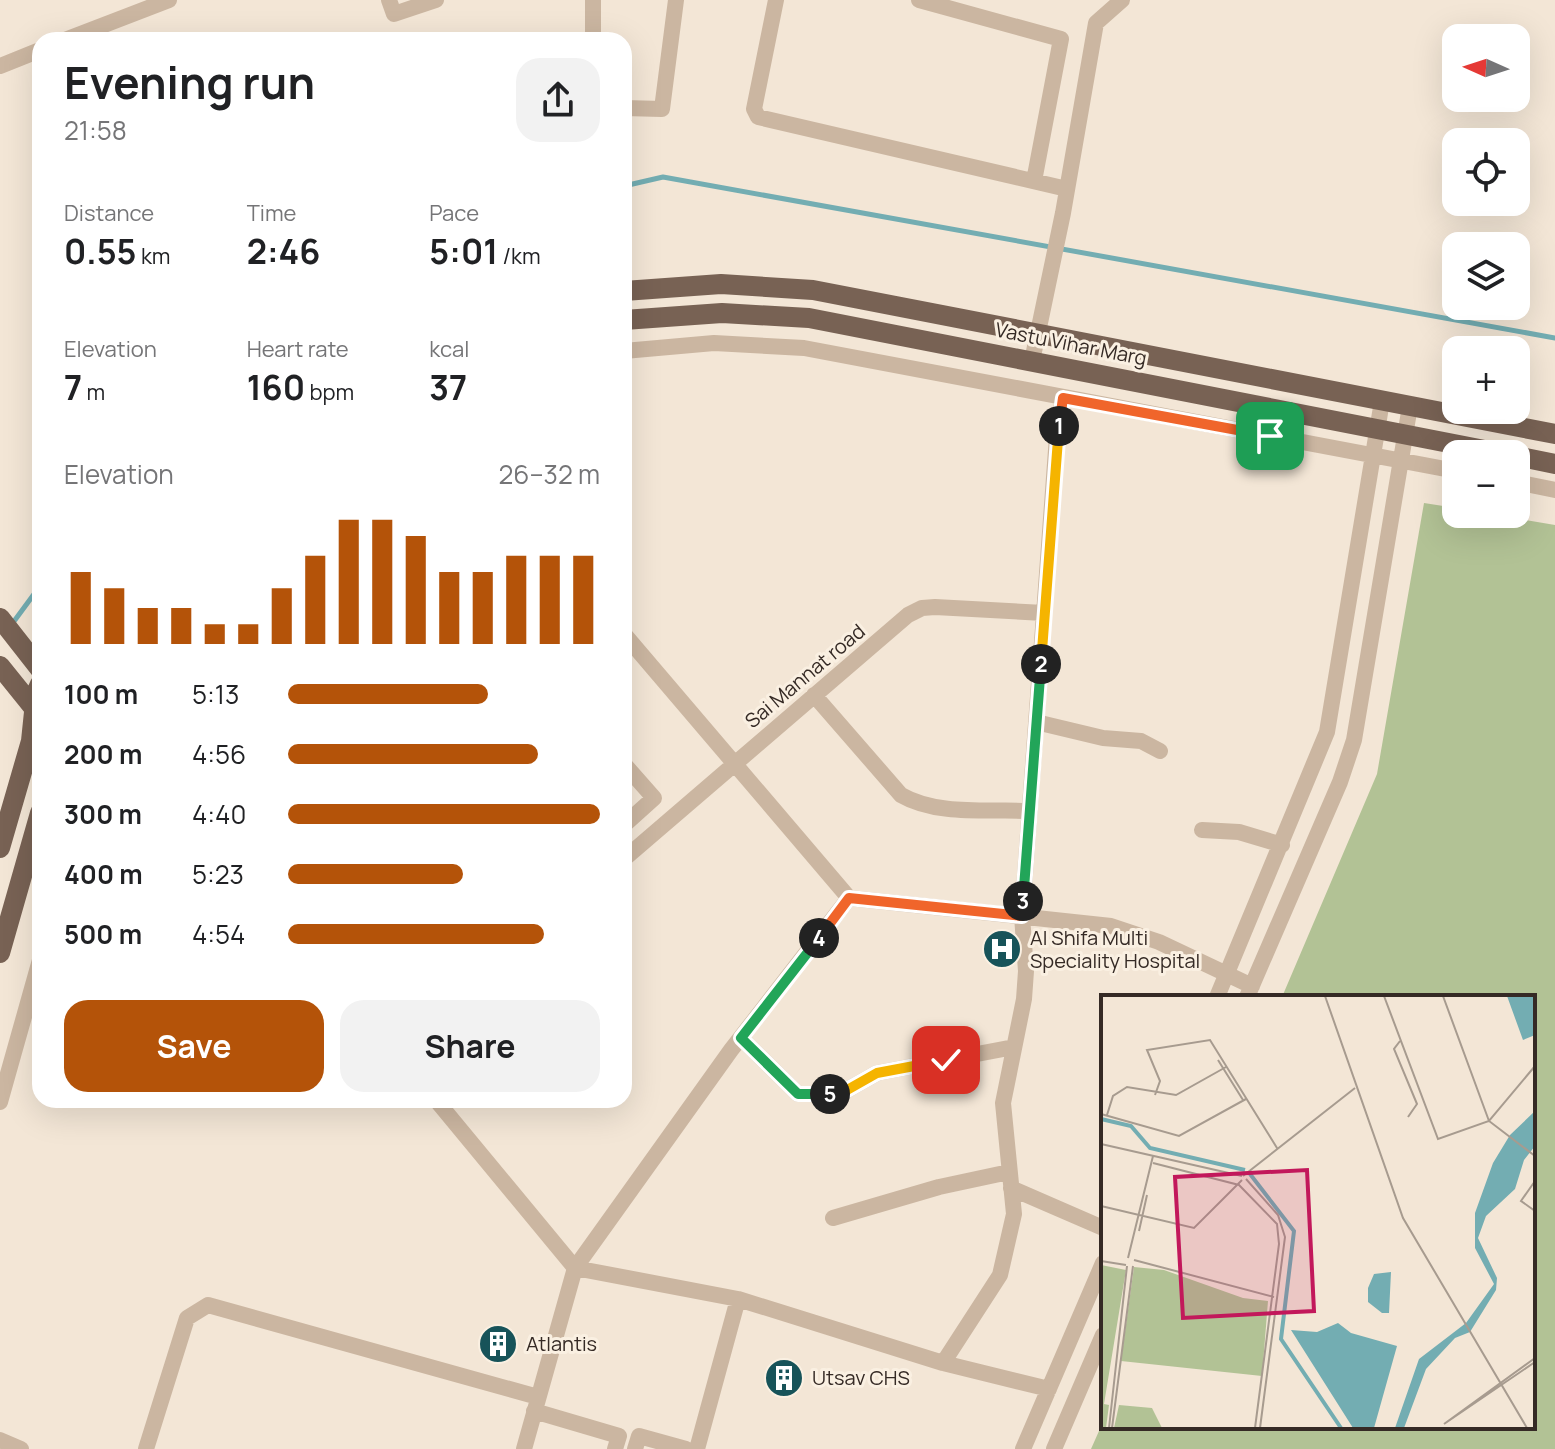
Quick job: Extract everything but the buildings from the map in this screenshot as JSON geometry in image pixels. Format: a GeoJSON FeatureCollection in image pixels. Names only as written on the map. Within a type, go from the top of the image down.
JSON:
{"type":"FeatureCollection","features":[{"type":"Feature","properties":{"kind":"main road"},"geometry":{"type":"LineString","coordinates":[[632,290],[767,284],[1555,434]]}},
{"type":"Feature","properties":{"kind":"main road","name":"Vastu Vihar Marg"},"geometry":{"type":"LineString","coordinates":[[632,320],[765,313],[1032,361],[1442,442]]}},
{"type":"Feature","properties":{"kind":"main road"},"geometry":{"type":"LineString","coordinates":[[1530,459],[1555,464]]}},
{"type":"Feature","properties":{"kind":"main road"},"geometry":{"type":"LineString","coordinates":[[6,625],[32,659]]}},
{"type":"Feature","properties":{"kind":"main road"},"geometry":{"type":"LineString","coordinates":[[0,666],[32,708]]}},
{"type":"Feature","properties":{"kind":"main road"},"geometry":{"type":"LineString","coordinates":[[0,848],[32,735]]}},
{"type":"Feature","properties":{"kind":"main road"},"geometry":{"type":"LineString","coordinates":[[0,953],[32,841]]}},
{"type":"Feature","properties":{"kind":"street"},"geometry":{"type":"LineString","coordinates":[[86,32],[169,0]]}},
{"type":"Feature","properties":{"kind":"street"},"geometry":{"type":"LineString","coordinates":[[389,0],[394,14],[436,0]]}},
{"type":"Feature","properties":{"kind":"street"},"geometry":{"type":"LineString","coordinates":[[593,0],[593,32]]}},
{"type":"Feature","properties":{"kind":"street"},"geometry":{"type":"LineString","coordinates":[[632,108],[662,109],[676,0]]}},
{"type":"Feature","properties":{"kind":"street"},"geometry":{"type":"LineString","coordinates":[[776,0],[754,109],[758,117],[1067,189]]}},
{"type":"Feature","properties":{"kind":"street"},"geometry":{"type":"LineString","coordinates":[[919,0],[1061,39],[1063,44],[1034,181]]}},
{"type":"Feature","properties":{"kind":"street"},"geometry":{"type":"LineString","coordinates":[[1032,361],[1063,213],[1096,23],[1122,0]]}},
{"type":"Feature","properties":{"kind":"street"},"geometry":{"type":"LineString","coordinates":[[0,66],[32,53]]}},
{"type":"Feature","properties":{"kind":"street"},"geometry":{"type":"LineString","coordinates":[[632,350],[714,343],[804,348],[1442,468]]}},
{"type":"Feature","properties":{"kind":"street"},"geometry":{"type":"LineString","coordinates":[[943,1363],[1000,1275],[1014,1214],[1003,1103],[1026,971],[1022,916],[1057,436],[1063,398]]}},
{"type":"Feature","properties":{"kind":"street"},"geometry":{"type":"LineString","coordinates":[[1218,995],[1313,771],[1331,714],[1382,401]]}},
{"type":"Feature","properties":{"kind":"street"},"geometry":{"type":"LineString","coordinates":[[632,643],[849,898],[1111,926],[1228,972],[1250,992],[1354,740],[1410,406]]}},
{"type":"Feature","properties":{"kind":"street"},"geometry":{"type":"LineString","coordinates":[[1530,485],[1555,490]]}},
{"type":"Feature","properties":{"kind":"street","name":"Sai Mannat road"},"geometry":{"type":"LineString","coordinates":[[632,852],[734,762],[922,608],[1044,613]]}},
{"type":"Feature","properties":{"kind":"street"},"geometry":{"type":"LineString","coordinates":[[814,695],[901,795],[941,807],[1030,811]]}},
{"type":"Feature","properties":{"kind":"street"},"geometry":{"type":"LineString","coordinates":[[1036,722],[1103,738],[1141,741],[1160,751]]}},
{"type":"Feature","properties":{"kind":"street"},"geometry":{"type":"LineString","coordinates":[[632,773],[654,798],[632,818]]}},
{"type":"Feature","properties":{"kind":"street"},"geometry":{"type":"LineString","coordinates":[[1202,830],[1239,832],[1282,845]]}},
{"type":"Feature","properties":{"kind":"street"},"geometry":{"type":"LineString","coordinates":[[524,1449],[575,1268],[741,1038],[849,898]]}},
{"type":"Feature","properties":{"kind":"street"},"geometry":{"type":"LineString","coordinates":[[0,1102],[32,988]]}},
{"type":"Feature","properties":{"kind":"street"},"geometry":{"type":"LineString","coordinates":[[741,1038],[798,1094],[840,1094],[877,1073],[1014,1047]]}},
{"type":"Feature","properties":{"kind":"street"},"geometry":{"type":"LineString","coordinates":[[443,1108],[575,1268],[738,1299],[943,1363],[1049,1389]]}},
{"type":"Feature","properties":{"kind":"street"},"geometry":{"type":"LineString","coordinates":[[833,1218],[939,1187],[1010,1180],[1101,1227]]}},
{"type":"Feature","properties":{"kind":"street"},"geometry":{"type":"LineString","coordinates":[[1023,1449],[1101,1268]]}},
{"type":"Feature","properties":{"kind":"street"},"geometry":{"type":"LineString","coordinates":[[697,1449],[738,1299]]}},
{"type":"Feature","properties":{"kind":"street"},"geometry":{"type":"LineString","coordinates":[[146,1449],[187,1318],[208,1305],[536,1404],[619,1436],[615,1449]]}},
{"type":"Feature","properties":{"kind":"street"},"geometry":{"type":"LineString","coordinates":[[1054,1449],[1101,1340]]}},
{"type":"Feature","properties":{"kind":"street"},"geometry":{"type":"LineString","coordinates":[[635,1449],[639,1436],[686,1449]]}},
{"type":"Feature","properties":{"kind":"street"},"geometry":{"type":"LineString","coordinates":[[0,1440],[21,1449]]}},
{"type":"Feature","properties":{"kind":"green space"},"geometry":{"type":"Polygon","coordinates":[[[1424,503],[1442,506],[1442,528],[1530,528],[1530,521],[1555,525],[1555,1449],[1091,1449],[1101,1426],[1101,1429],[1535,1429],[1535,995],[1283,995],[1377,774],[1424,503]]]}},
{"type":"Feature","properties":{"kind":"waterway"},"geometry":{"type":"LineString","coordinates":[[632,184],[663,177],[1555,338]]}},
{"type":"Feature","properties":{"kind":"waterway"},"geometry":{"type":"LineString","coordinates":[[12,624],[32,597]]}},
{"type":"Feature","properties":{"kind":"place","name":"Al Shifa Multi Speciality Hospital"},"geometry":{"type":"Point","coordinates":[1002,949]}},
{"type":"Feature","properties":{"kind":"place","name":"Atlantis"},"geometry":{"type":"Point","coordinates":[498,1344]}},
{"type":"Feature","properties":{"kind":"place","name":"Utsav CHS"},"geometry":{"type":"Point","coordinates":[784,1378]}},
{"type":"Feature","properties":{"kind":"route"},"geometry":{"type":"LineString","coordinates":[[946,1060],[877,1073],[840,1094],[798,1094],[741,1038],[849,898],[1022,916],[1057,436],[1063,398],[1270,436]]}}]}
